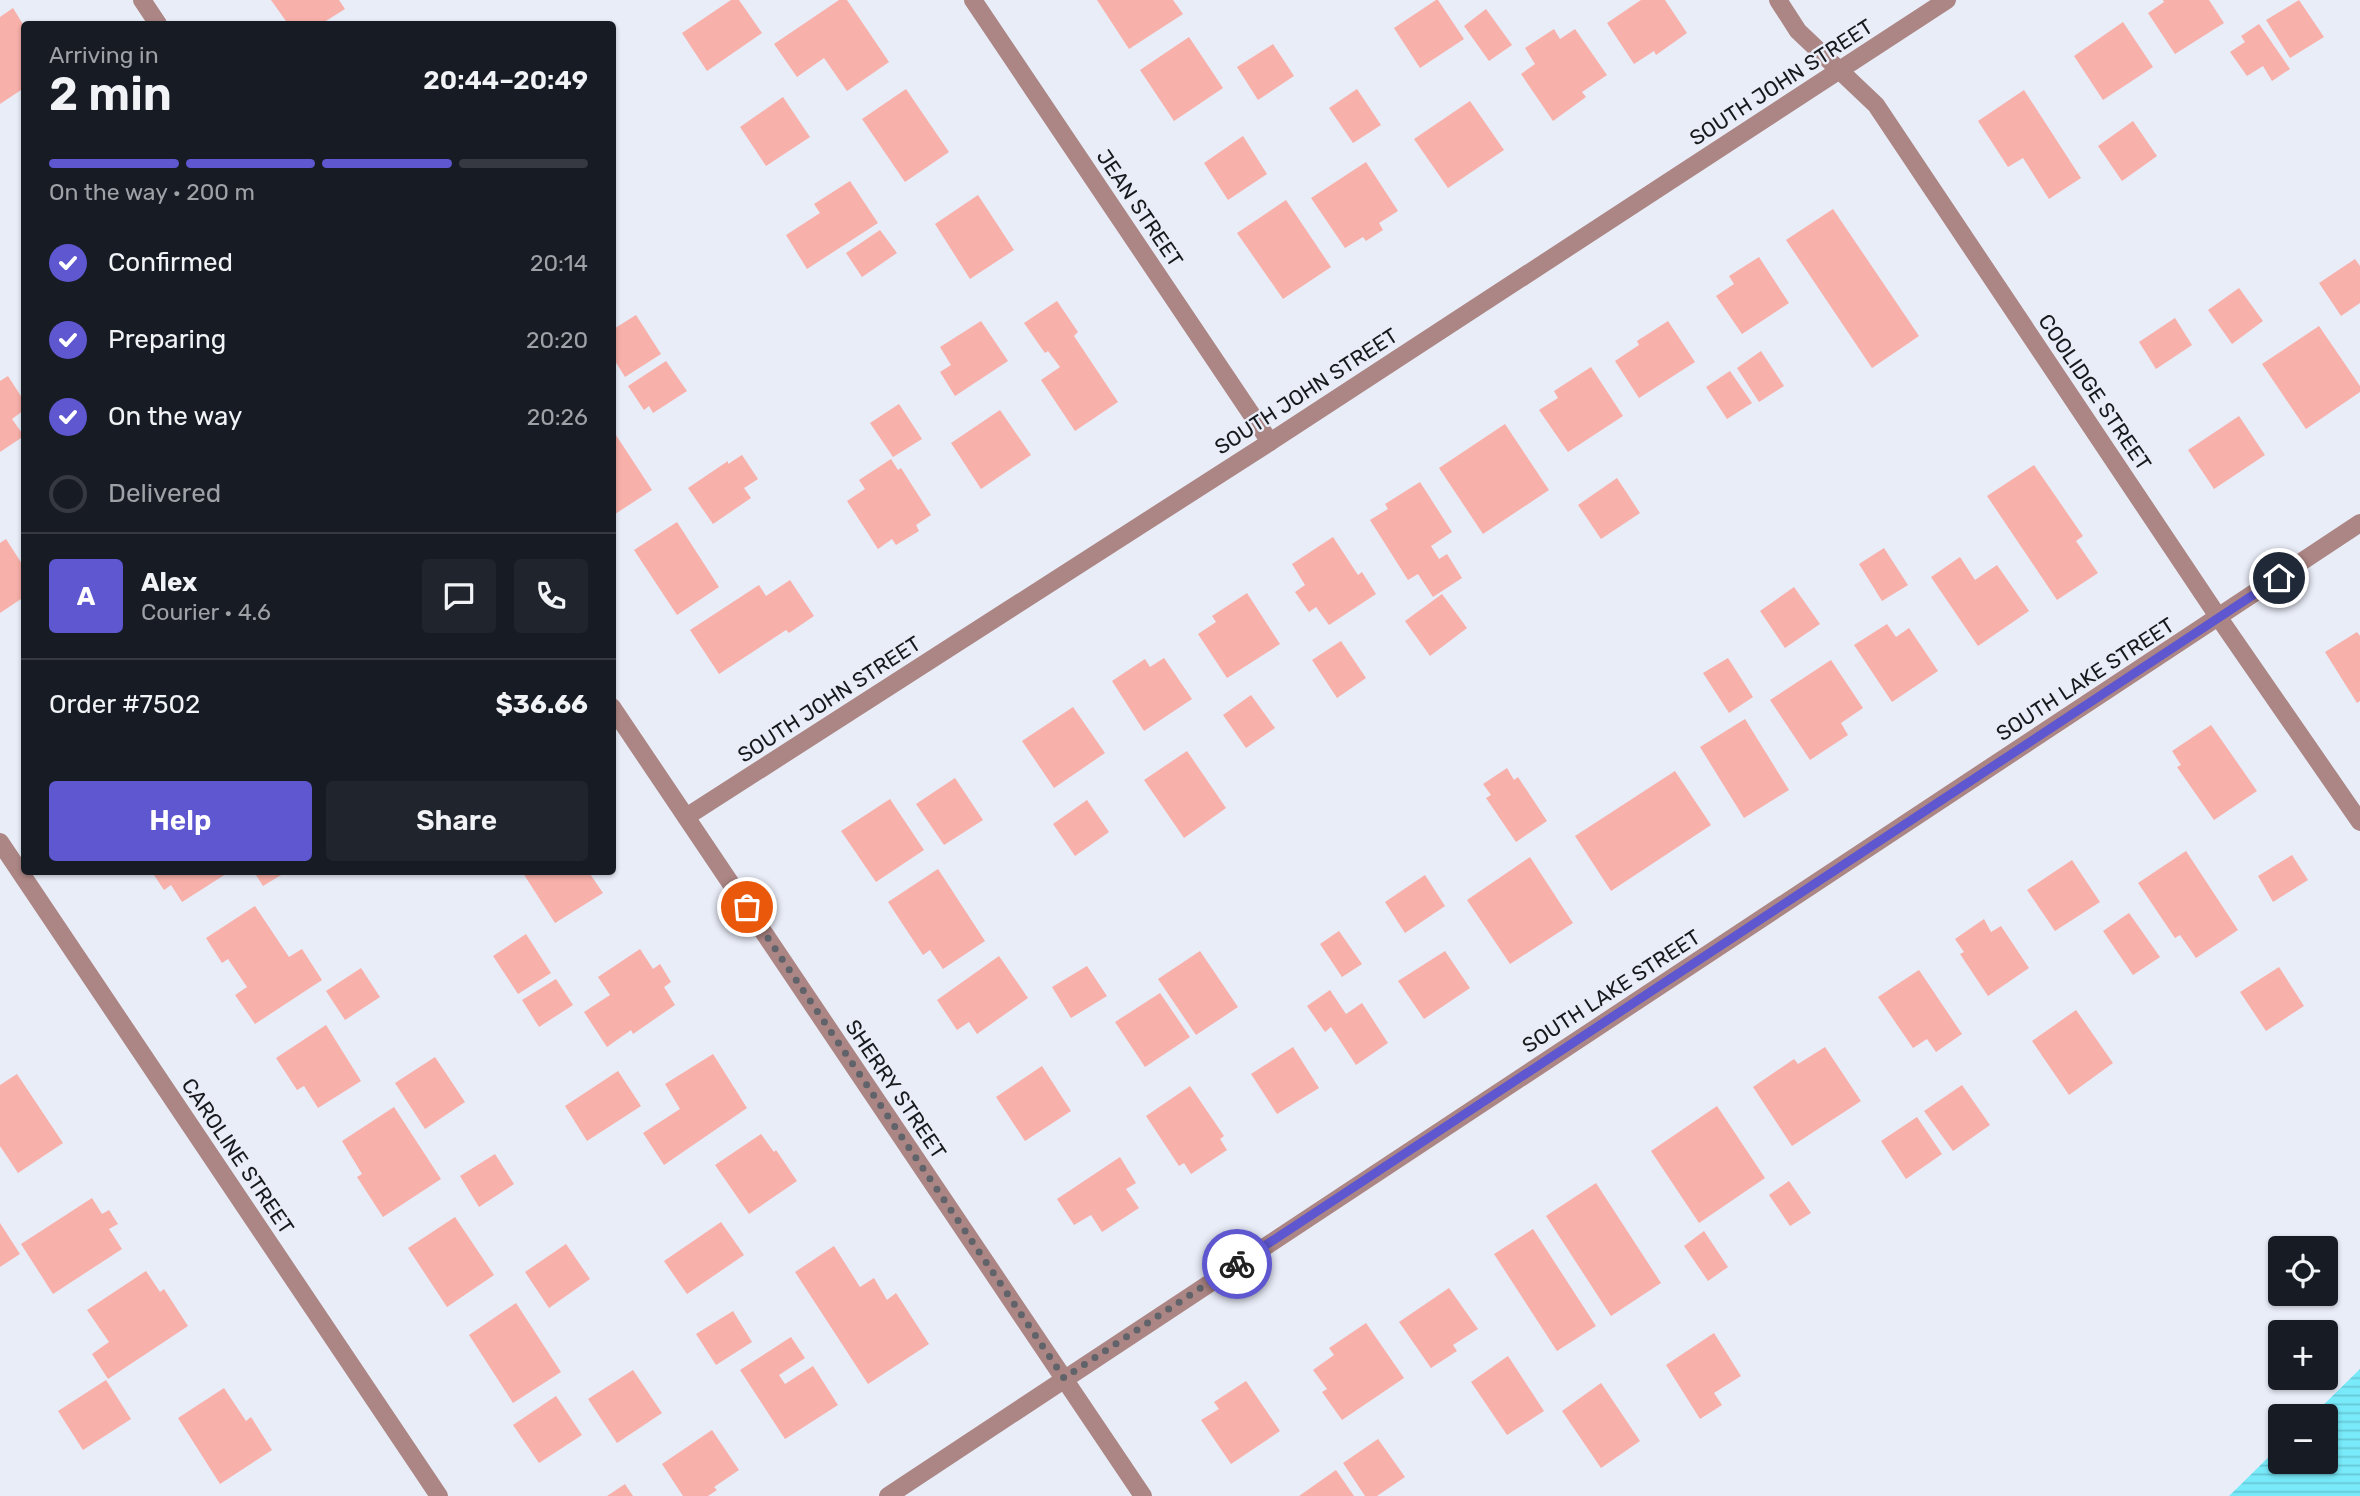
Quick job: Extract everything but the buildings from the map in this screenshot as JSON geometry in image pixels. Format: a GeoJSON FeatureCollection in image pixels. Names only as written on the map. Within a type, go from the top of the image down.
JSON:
{"type":"FeatureCollection","features":[{"type":"Feature","properties":{"kind":"street"},"geometry":{"type":"LineString","coordinates":[[142,0],[156,21]]}},
{"type":"Feature","properties":{"kind":"street","name":"JEAN STREET"},"geometry":{"type":"LineString","coordinates":[[973,0],[1270,442]]}},
{"type":"Feature","properties":{"kind":"street","name":"COOLIDGE STREET"},"geometry":{"type":"LineString","coordinates":[[1777,0],[1798,30],[1876,105],[2219,618],[2360,822]]}},
{"type":"Feature","properties":{"kind":"street","name":"SOUTH JOHN STREET"},"geometry":{"type":"LineString","coordinates":[[686,817],[1270,442],[1947,0]]}},
{"type":"Feature","properties":{"kind":"street","name":"SOUTH LAKE STREET"},"geometry":{"type":"LineString","coordinates":[[888,1496],[2360,523]]}},
{"type":"Feature","properties":{"kind":"street","name":"SHERRY STREET"},"geometry":{"type":"LineString","coordinates":[[616,712],[1143,1496]]}},
{"type":"Feature","properties":{"kind":"street","name":"CAROLINE STREET"},"geometry":{"type":"LineString","coordinates":[[0,842],[21,873]]}},
{"type":"Feature","properties":{"kind":"street","name":"CAROLINE STREET"},"geometry":{"type":"LineString","coordinates":[[22,875],[439,1496]]}},
{"type":"Feature","properties":{"kind":"water"},"geometry":{"type":"Polygon","coordinates":[[[2360,1369],[2360,1496],[2229,1496],[2268,1458],[2268,1474],[2338,1474],[2338,1404],[2324,1404],[2360,1369]]]}},
{"type":"Feature","properties":{"kind":"way so far"},"geometry":{"type":"LineString","coordinates":[[747,907],[1064,1378],[1237,1264]]}},
{"type":"Feature","properties":{"kind":"route"},"geometry":{"type":"LineString","coordinates":[[1237,1264],[2279,578]]}}]}
